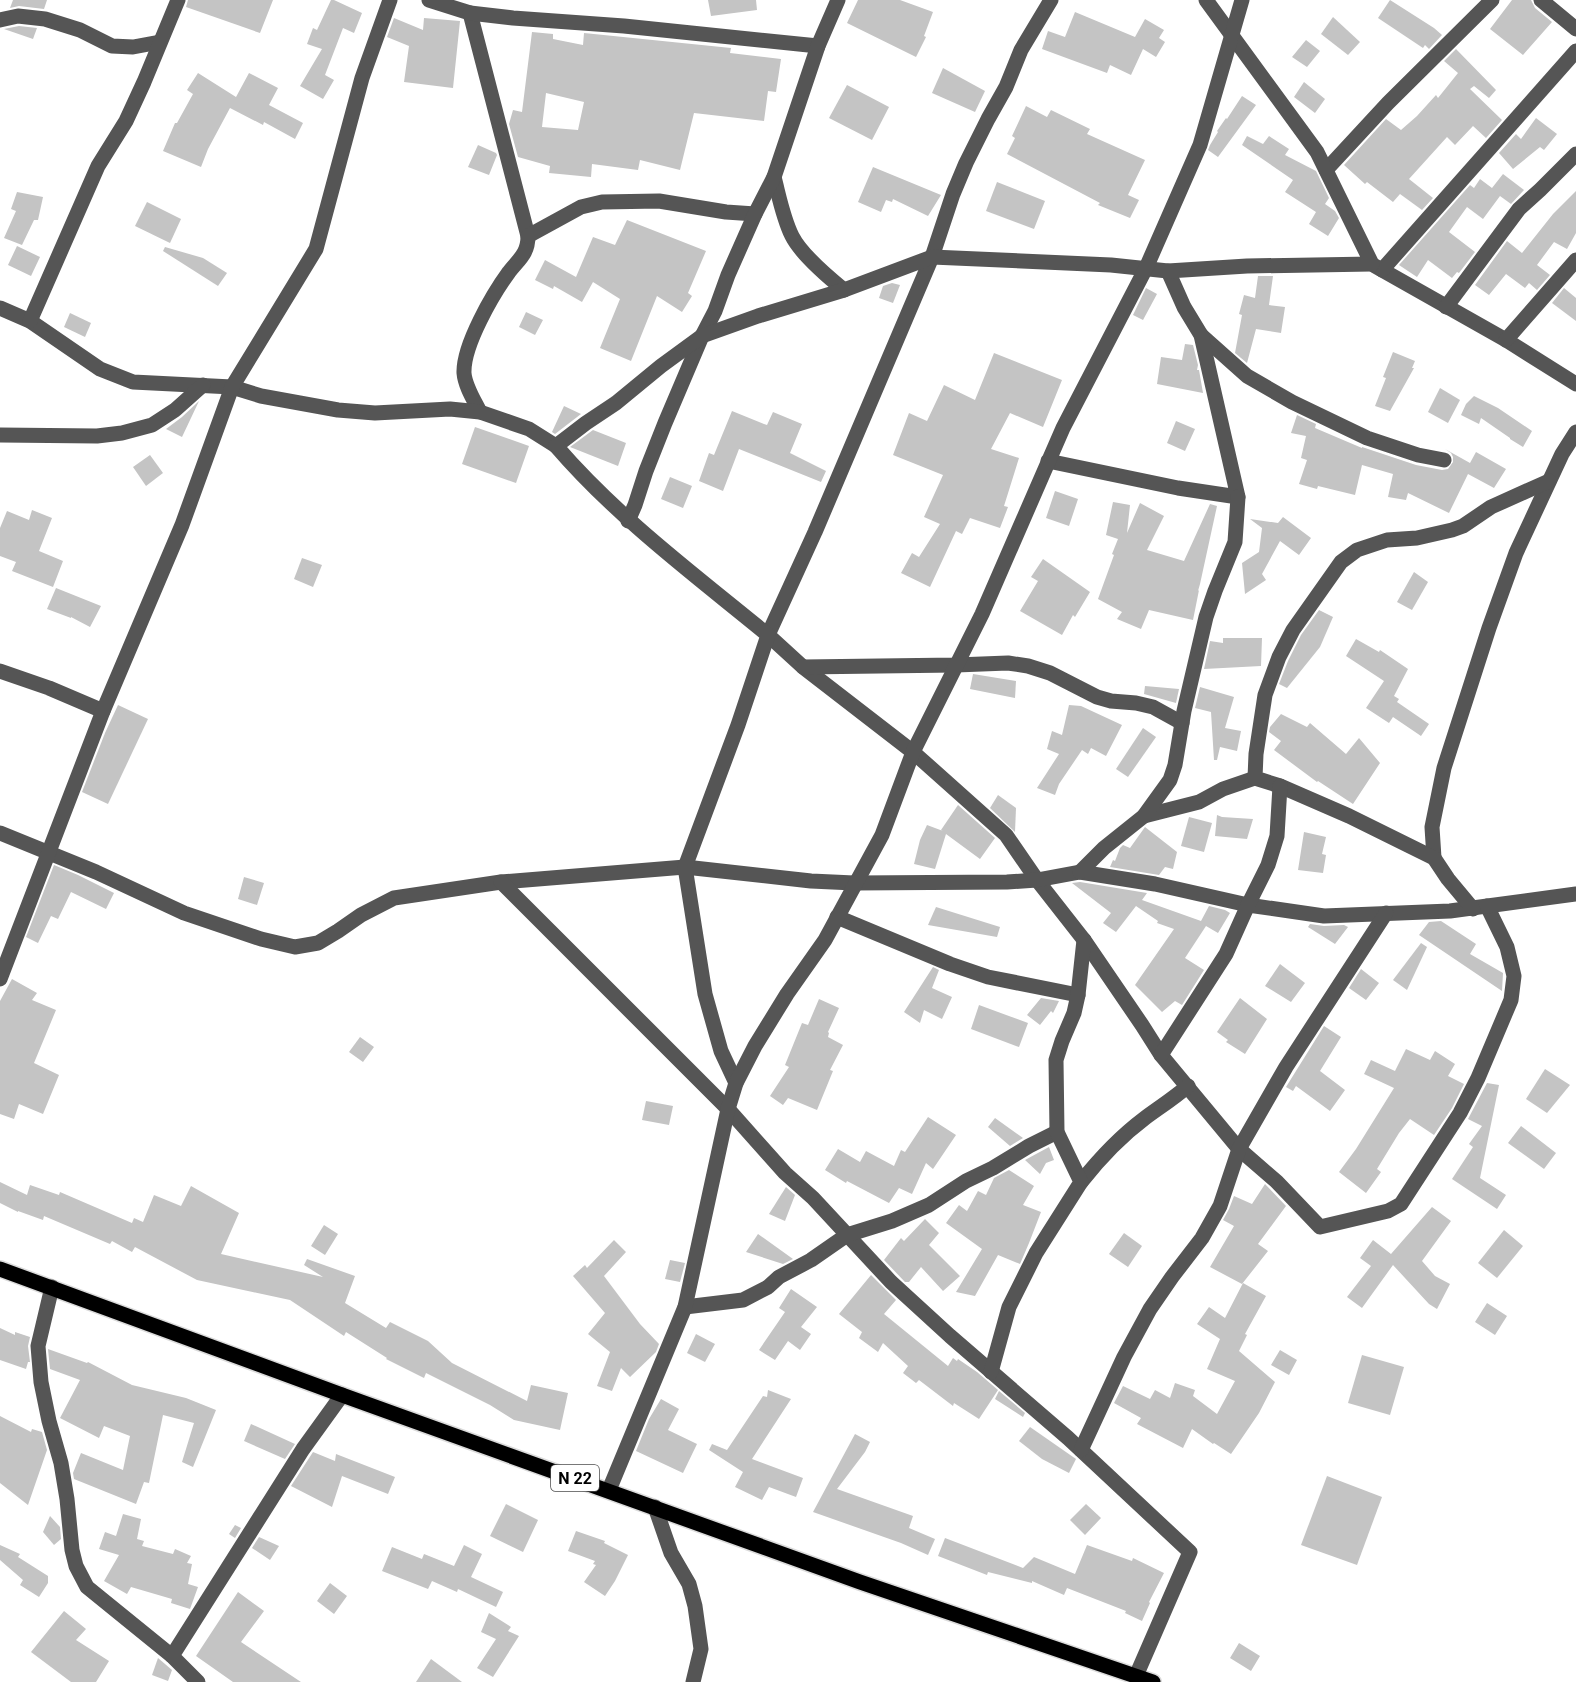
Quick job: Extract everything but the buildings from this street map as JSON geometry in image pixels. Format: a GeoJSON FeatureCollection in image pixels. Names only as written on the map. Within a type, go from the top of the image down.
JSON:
{"type":"FeatureCollection","features":[{"type":"Feature","properties":{"kind":"main road","name":"N 22"},"geometry":{"type":"LineString","coordinates":[[0,1269],[860,1582],[1153,1682]]}},
{"type":"Feature","properties":{"kind":"street"},"geometry":{"type":"LineString","coordinates":[[30,321],[98,166],[126,121],[144,82],[178,0]]}},
{"type":"Feature","properties":{"kind":"street"},"geometry":{"type":"LineString","coordinates":[[0,979],[103,711],[182,525],[232,387],[316,249],[362,78],[390,0]]}},
{"type":"Feature","properties":{"kind":"street"},"geometry":{"type":"LineString","coordinates":[[429,0],[470,13],[818,46]]}},
{"type":"Feature","properties":{"kind":"street"},"geometry":{"type":"LineString","coordinates":[[628,520],[661,433],[702,336],[715,311],[754,214],[774,177],[818,46],[838,0]]}},
{"type":"Feature","properties":{"kind":"street"},"geometry":{"type":"LineString","coordinates":[[736,1083],[721,1051],[705,994],[685,867],[738,725],[768,635],[932,257],[966,163],[1006,87],[1021,50],[1051,0]]}},
{"type":"Feature","properties":{"kind":"street"},"geometry":{"type":"LineString","coordinates":[[1206,0],[1317,152],[1377,267]]}},
{"type":"Feature","properties":{"kind":"street"},"geometry":{"type":"LineString","coordinates":[[609,1490],[685,1307],[728,1108],[736,1083],[755,1046],[825,940],[882,835],[913,752],[981,614],[1063,428],[1146,268],[1200,145],[1242,0]]}},
{"type":"Feature","properties":{"kind":"street"},"geometry":{"type":"LineString","coordinates":[[1326,170],[1388,103],[1492,0]]}},
{"type":"Feature","properties":{"kind":"street"},"geometry":{"type":"LineString","coordinates":[[1541,0],[1576,29]]}},
{"type":"Feature","properties":{"kind":"street"},"geometry":{"type":"LineString","coordinates":[[470,13],[528,236],[528,246],[524,255],[492,298],[471,342],[465,363],[464,375],[480,412]]}},
{"type":"Feature","properties":{"kind":"street"},"geometry":{"type":"LineString","coordinates":[[0,20],[18,16],[45,19],[80,30],[112,46],[160,42]]}},
{"type":"Feature","properties":{"kind":"street"},"geometry":{"type":"LineString","coordinates":[[1377,267],[1576,51]]}},
{"type":"Feature","properties":{"kind":"street"},"geometry":{"type":"LineString","coordinates":[[1446,307],[1519,209],[1576,154]]}},
{"type":"Feature","properties":{"kind":"street"},"geometry":{"type":"LineString","coordinates":[[774,177],[793,238],[814,263],[844,290]]}},
{"type":"Feature","properties":{"kind":"street"},"geometry":{"type":"LineString","coordinates":[[528,236],[581,207],[603,202],[659,201],[726,212],[754,214]]}},
{"type":"Feature","properties":{"kind":"street"},"geometry":{"type":"LineString","coordinates":[[556,446],[702,336],[844,290],[932,257],[1038,260],[1168,271],[1247,266],[1377,267],[1575,382]]}},
{"type":"Feature","properties":{"kind":"street"},"geometry":{"type":"LineString","coordinates":[[1506,340],[1576,260]]}},
{"type":"Feature","properties":{"kind":"street"},"geometry":{"type":"LineString","coordinates":[[1168,271],[1184,307],[1201,335],[1247,376],[1292,402],[1367,438],[1418,455],[1443,460]]}},
{"type":"Feature","properties":{"kind":"street"},"geometry":{"type":"LineString","coordinates":[[0,308],[30,321],[100,369],[133,382],[232,387],[261,396],[338,410],[375,413],[450,409],[480,412],[529,429],[556,446],[577,471],[628,520],[768,635],[803,667],[913,752],[1006,835],[1037,880],[1084,940],[1161,1055],[1239,1149],[1277,1182],[1320,1227],[1388,1211],[1401,1204],[1464,1104],[1478,1078],[1511,1000],[1514,976],[1507,947],[1480,907],[1448,879],[1434,858],[1432,827],[1444,768],[1489,628],[1516,554],[1562,454],[1576,432]]}},
{"type":"Feature","properties":{"kind":"street"},"geometry":{"type":"LineString","coordinates":[[1080,872],[1104,848],[1144,816],[1170,780],[1206,617],[1235,542],[1238,497],[1201,335]]}},
{"type":"Feature","properties":{"kind":"street"},"geometry":{"type":"LineString","coordinates":[[0,435],[97,436],[122,433],[152,424],[175,410],[203,385]]}},
{"type":"Feature","properties":{"kind":"street"},"geometry":{"type":"LineString","coordinates":[[1048,461],[1178,488],[1238,497]]}},
{"type":"Feature","properties":{"kind":"street"},"geometry":{"type":"LineString","coordinates":[[1255,778],[1256,754],[1265,695],[1279,657],[1293,630],[1341,562],[1358,550],[1387,540],[1417,538],[1463,526],[1491,507],[1549,481]]}},
{"type":"Feature","properties":{"kind":"street"},"geometry":{"type":"LineString","coordinates":[[803,667],[1008,663],[1050,673],[1097,697],[1153,707],[1182,723]]}},
{"type":"Feature","properties":{"kind":"street"},"geometry":{"type":"LineString","coordinates":[[0,671],[49,688],[103,711]]}},
{"type":"Feature","properties":{"kind":"street"},"geometry":{"type":"LineString","coordinates":[[1144,816],[1190,805],[1223,789],[1255,778],[1280,786],[1349,816],[1434,858]]}},
{"type":"Feature","properties":{"kind":"street"},"geometry":{"type":"LineString","coordinates":[[1161,1055],[1226,954],[1268,865],[1277,836],[1280,786]]}},
{"type":"Feature","properties":{"kind":"street"},"geometry":{"type":"LineString","coordinates":[[0,833],[49,852],[184,913],[261,939],[296,947],[318,943],[361,915],[394,898],[501,882],[685,867],[854,884],[1037,880],[1080,872],[1155,884],[1248,905],[1324,916],[1450,911],[1576,894]]}},
{"type":"Feature","properties":{"kind":"street"},"geometry":{"type":"LineString","coordinates":[[501,882],[728,1108],[785,1173],[813,1198],[891,1282],[1081,1450],[1190,1552],[1136,1676]]}},
{"type":"Feature","properties":{"kind":"street"},"geometry":{"type":"LineString","coordinates":[[1081,1450],[1124,1357],[1150,1309],[1202,1238],[1220,1206],[1239,1149],[1286,1067],[1386,913]]}},
{"type":"Feature","properties":{"kind":"street"},"geometry":{"type":"LineString","coordinates":[[837,917],[950,964],[988,977],[1078,994]]}},
{"type":"Feature","properties":{"kind":"street"},"geometry":{"type":"LineString","coordinates":[[1081,1182],[1057,1132],[1056,1060],[1074,1013],[1084,940]]}},
{"type":"Feature","properties":{"kind":"street"},"geometry":{"type":"LineString","coordinates":[[991,1372],[1009,1307],[1036,1253],[1081,1182],[1099,1160],[1145,1118],[1188,1086]]}},
{"type":"Feature","properties":{"kind":"street"},"geometry":{"type":"LineString","coordinates":[[685,1307],[742,1300],[768,1287],[779,1277],[811,1260],[847,1235],[892,1221],[928,1205],[966,1181],[1057,1132]]}},
{"type":"Feature","properties":{"kind":"street"},"geometry":{"type":"LineString","coordinates":[[52,1287],[38,1346],[41,1382],[61,1463],[76,1566],[87,1587],[172,1656],[198,1682]]}},
{"type":"Feature","properties":{"kind":"street"},"geometry":{"type":"LineString","coordinates":[[172,1656],[303,1449],[342,1395]]}},
{"type":"Feature","properties":{"kind":"street"},"geometry":{"type":"LineString","coordinates":[[655,1507],[671,1553],[689,1584],[695,1606],[701,1649],[693,1682]]}}]}
